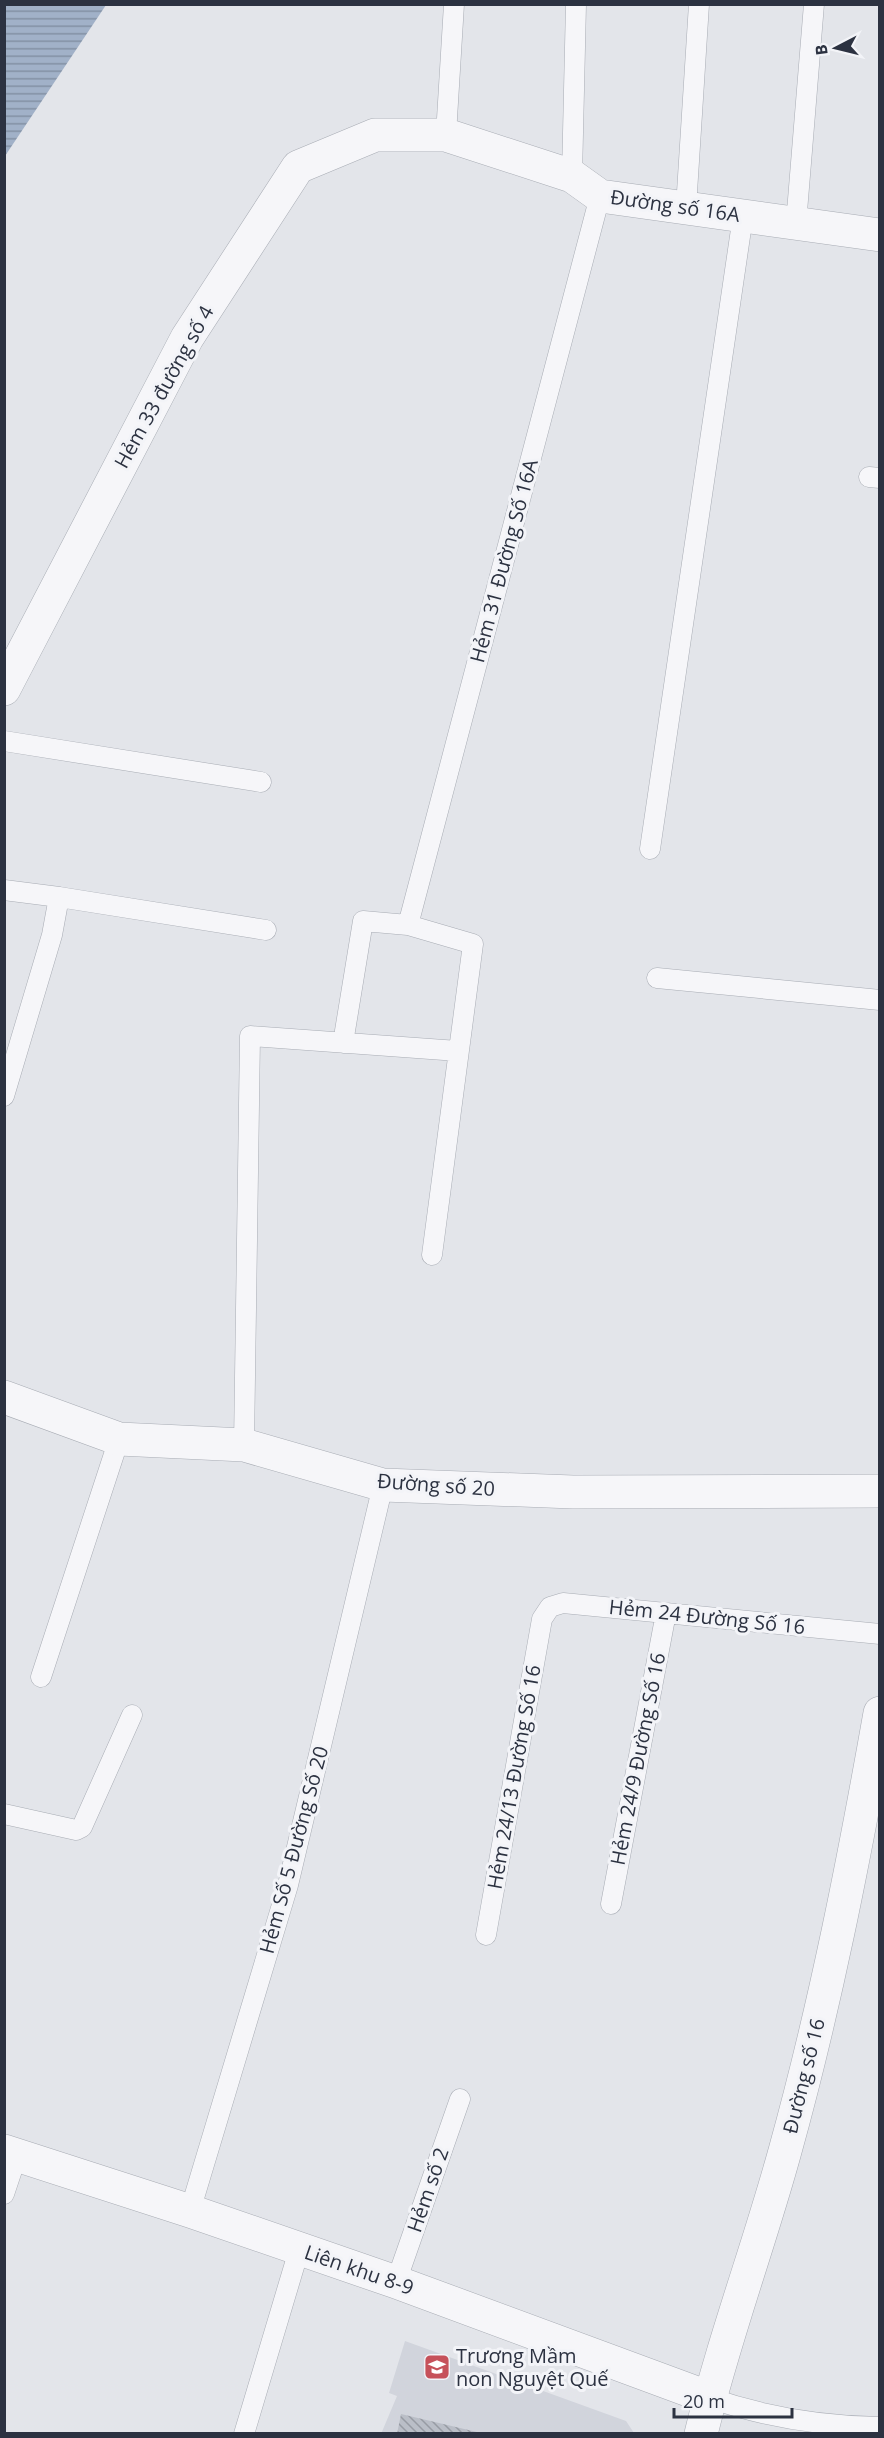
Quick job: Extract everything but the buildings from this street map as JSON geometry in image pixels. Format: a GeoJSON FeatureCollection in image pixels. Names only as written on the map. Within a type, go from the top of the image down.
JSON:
{"type":"FeatureCollection","features":[{"type":"Feature","properties":{"kind":"street","name":"Đường số 16A"},"geometry":{"type":"LineString","coordinates":[[375,135],[446,135],[572,176],[600,196],[879,235]]}},
{"type":"Feature","properties":{"kind":"street","name":"Hẻm 33 đường số 4"},"geometry":{"type":"LineString","coordinates":[[4,689],[187,338],[298,167],[375,135]]}},
{"type":"Feature","properties":{"kind":"street","name":"Đường số 20"},"geometry":{"type":"LineString","coordinates":[[4,1397],[119,1439],[244,1445],[383,1485],[573,1492],[879,1491]]}},
{"type":"Feature","properties":{"kind":"street","name":"Đường số 16"},"geometry":{"type":"LineString","coordinates":[[701,2433],[785,2150],[817,2024],[846,1896],[879,1713]]}},
{"type":"Feature","properties":{"kind":"street","name":"Liên khu 8-9"},"geometry":{"type":"LineString","coordinates":[[11,2153],[190,2211],[396,2282],[710,2398]]}},
{"type":"Feature","properties":{"kind":"lane"},"geometry":{"type":"LineString","coordinates":[[446,135],[454,4]]}},
{"type":"Feature","properties":{"kind":"lane"},"geometry":{"type":"LineString","coordinates":[[572,176],[576,4]]}},
{"type":"Feature","properties":{"kind":"lane"},"geometry":{"type":"LineString","coordinates":[[686,208],[699,4]]}},
{"type":"Feature","properties":{"kind":"lane"},"geometry":{"type":"LineString","coordinates":[[795,224],[814,4]]}},
{"type":"Feature","properties":{"kind":"lane","name":"Hẻm 31 Đường Số 16A"},"geometry":{"type":"LineString","coordinates":[[408,925],[600,196]]}},
{"type":"Feature","properties":{"kind":"lane"},"geometry":{"type":"LineString","coordinates":[[650,849],[743,216]]}},
{"type":"Feature","properties":{"kind":"lane"},"geometry":{"type":"LineString","coordinates":[[4,741],[261,782]]}},
{"type":"Feature","properties":{"kind":"lane"},"geometry":{"type":"LineString","coordinates":[[4,890],[266,930]]}},
{"type":"Feature","properties":{"kind":"lane"},"geometry":{"type":"LineString","coordinates":[[4,1096],[52,935],[59,897]]}},
{"type":"Feature","properties":{"kind":"lane"},"geometry":{"type":"LineString","coordinates":[[343,1043],[363,921],[408,925],[473,944],[432,1254]]}},
{"type":"Feature","properties":{"kind":"lane"},"geometry":{"type":"LineString","coordinates":[[657,978],[879,1000]]}},
{"type":"Feature","properties":{"kind":"lane"},"geometry":{"type":"LineString","coordinates":[[244,1445],[250,1036],[458,1051]]}},
{"type":"Feature","properties":{"kind":"lane"},"geometry":{"type":"LineString","coordinates":[[41,1677],[119,1439]]}},
{"type":"Feature","properties":{"kind":"lane","name":"Hẻm Số 5 Đường Số 20"},"geometry":{"type":"LineString","coordinates":[[190,2211],[288,1885],[383,1485]]}},
{"type":"Feature","properties":{"kind":"lane","name":"Hẻm 24 Đường Số 16"},"geometry":{"type":"LineString","coordinates":[[542,1619],[550,1606],[563,1603],[879,1634]]}},
{"type":"Feature","properties":{"kind":"lane","name":"Hẻm 24/9 Đường Số 16"},"geometry":{"type":"LineString","coordinates":[[611,1904],[666,1613]]}},
{"type":"Feature","properties":{"kind":"lane","name":"Hẻm 24/13 Đường Số 16"},"geometry":{"type":"LineString","coordinates":[[486,1935],[542,1619]]}},
{"type":"Feature","properties":{"kind":"lane"},"geometry":{"type":"LineString","coordinates":[[4,1814],[76,1830],[82,1827],[132,1715]]}},
{"type":"Feature","properties":{"kind":"lane","name":"Hẻm số 2"},"geometry":{"type":"LineString","coordinates":[[396,2282],[460,2099]]}},
{"type":"Feature","properties":{"kind":"lane"},"geometry":{"type":"LineString","coordinates":[[4,2194],[11,2153]]}},
{"type":"Feature","properties":{"kind":"lane"},"geometry":{"type":"LineString","coordinates":[[244,2433],[299,2250]]}},
{"type":"Feature","properties":{"kind":"lane"},"geometry":{"type":"LineString","coordinates":[[710,2398],[747,2411],[775,2417],[879,2427]]}},
{"type":"Feature","properties":{"kind":"shaded area","name":"Trương Mầm non Nguyệt Quế"},"geometry":{"type":"Polygon","coordinates":[[[405,2341],[626,2421],[634,2433],[381,2434],[397,2396],[389,2393],[405,2341]]]}},
{"type":"Feature","properties":{"kind":"water"},"geometry":{"type":"Polygon","coordinates":[[[4,5],[106,5],[5,156],[4,5]]]}},
{"type":"Feature","properties":{"kind":"place","name":"Trương Mầm non Nguyệt Quế"},"geometry":{"type":"Point","coordinates":[437,2367]}}]}
